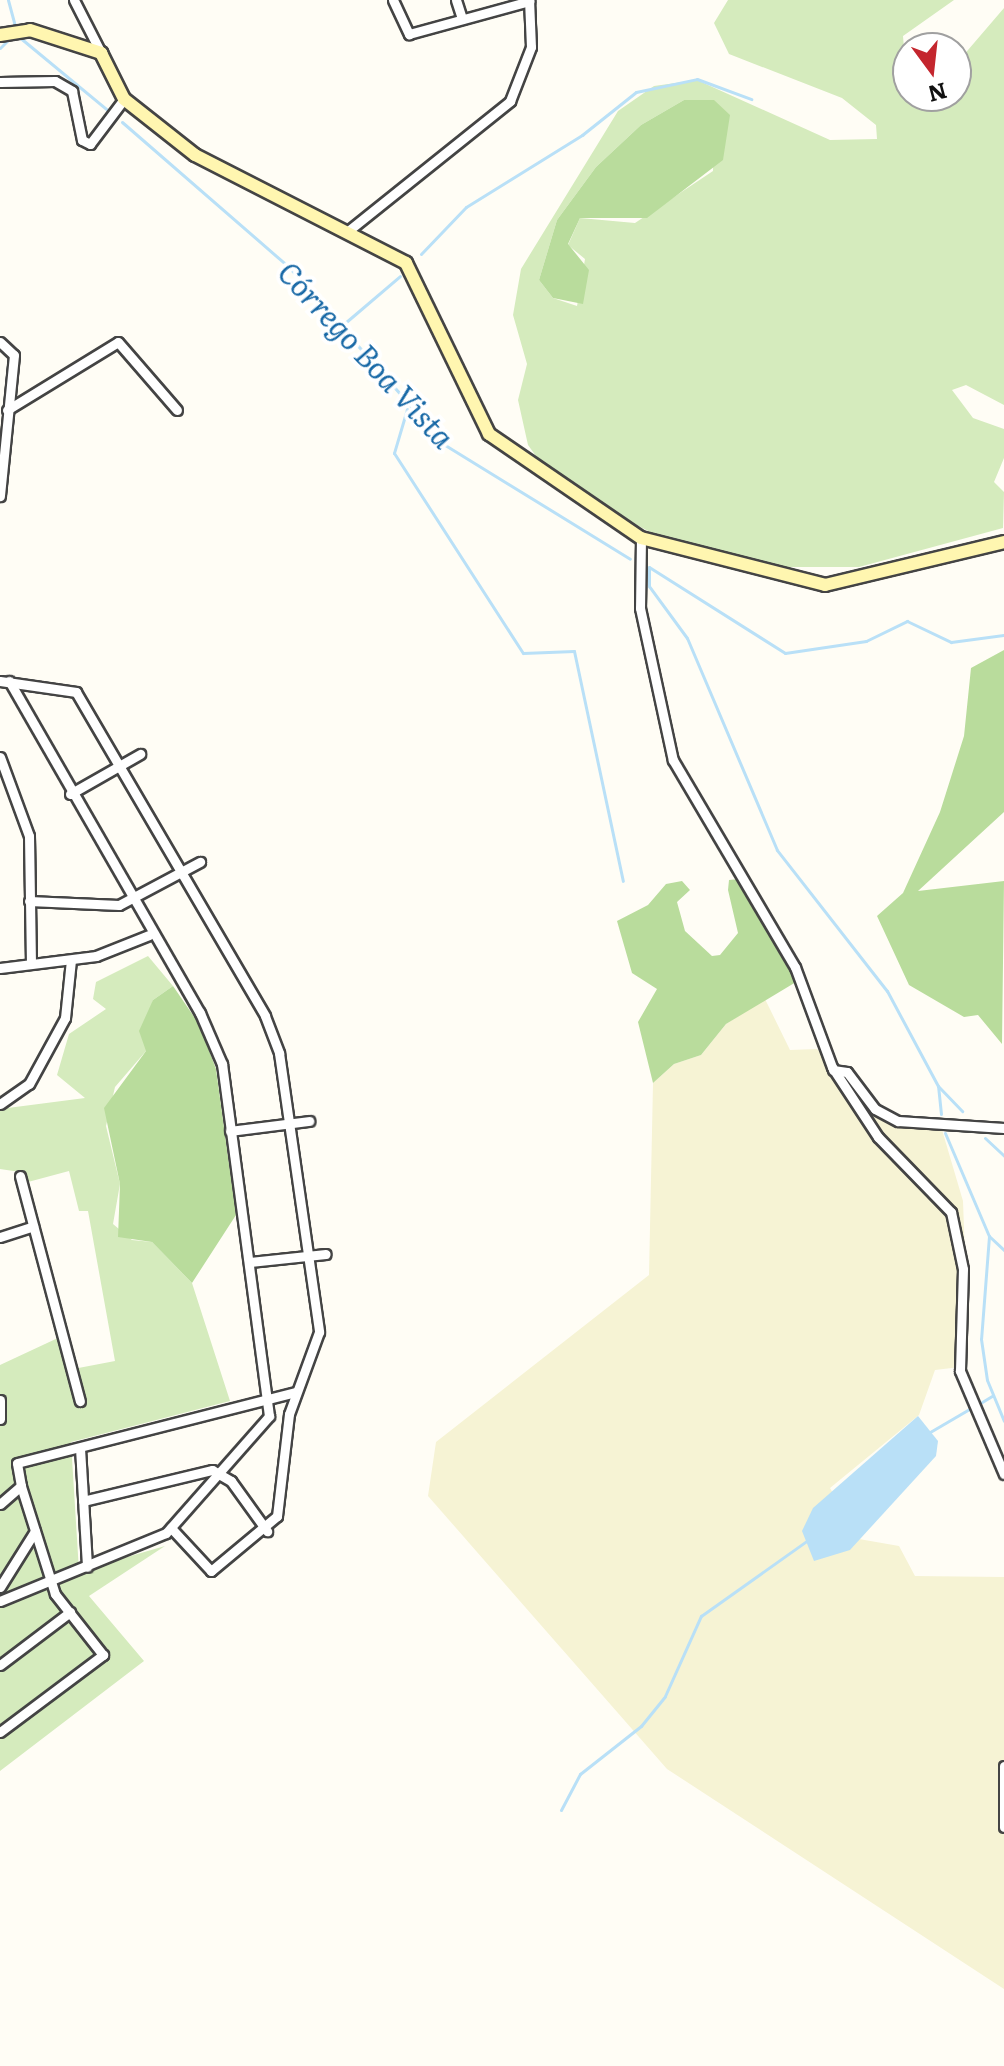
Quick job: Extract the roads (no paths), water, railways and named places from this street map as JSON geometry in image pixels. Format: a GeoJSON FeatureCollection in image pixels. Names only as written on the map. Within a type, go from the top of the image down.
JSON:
{"type":"FeatureCollection","features":[{"type":"Feature","properties":{"kind":"street"},"geometry":{"type":"LineString","coordinates":[[74,0],[124,99],[195,155],[406,263],[489,434],[641,538],[825,585],[1004,542]]}},
{"type":"Feature","properties":{"kind":"street"},"geometry":{"type":"LineString","coordinates":[[348,231],[510,101],[531,47],[530,0],[409,34],[393,0]]}},
{"type":"Feature","properties":{"kind":"street"},"geometry":{"type":"LineString","coordinates":[[456,0],[462,19]]}},
{"type":"Feature","properties":{"kind":"street"},"geometry":{"type":"LineString","coordinates":[[1,35],[20,32],[101,53]]}},
{"type":"Feature","properties":{"kind":"street"},"geometry":{"type":"LineString","coordinates":[[0,82],[55,81],[72,91],[82,140],[90,144],[124,99]]}},
{"type":"Feature","properties":{"kind":"street"},"geometry":{"type":"LineString","coordinates":[[0,496],[14,355],[2,342]]}},
{"type":"Feature","properties":{"kind":"street"},"geometry":{"type":"LineString","coordinates":[[7,410],[118,342],[177,410]]}},
{"type":"Feature","properties":{"kind":"street"},"geometry":{"type":"LineString","coordinates":[[641,538],[640,608],[673,760],[795,967],[833,1070],[878,1137],[951,1212],[963,1269],[960,1371],[1004,1474]]}},
{"type":"Feature","properties":{"kind":"street"},"geometry":{"type":"LineString","coordinates":[[4,681],[76,692],[272,1032],[319,1332],[289,1414],[281,1502],[267,1531],[211,1571],[171,1528]]}},
{"type":"Feature","properties":{"kind":"street"},"geometry":{"type":"LineString","coordinates":[[0,1601],[87,1567],[171,1528],[269,1416],[230,1131],[225,1073],[213,1039],[149,935],[4,681]]}},
{"type":"Feature","properties":{"kind":"street"},"geometry":{"type":"LineString","coordinates":[[70,794],[140,754]]}},
{"type":"Feature","properties":{"kind":"street"},"geometry":{"type":"LineString","coordinates":[[0,757],[29,836],[31,963]]}},
{"type":"Feature","properties":{"kind":"street"},"geometry":{"type":"LineString","coordinates":[[29,901],[131,901],[200,862]]}},
{"type":"Feature","properties":{"kind":"street"},"geometry":{"type":"LineString","coordinates":[[0,968],[71,960],[149,935]]}},
{"type":"Feature","properties":{"kind":"street"},"geometry":{"type":"LineString","coordinates":[[0,1104],[29,1084],[65,1018],[71,960]]}},
{"type":"Feature","properties":{"kind":"street"},"geometry":{"type":"LineString","coordinates":[[833,1070],[847,1072],[875,1109],[898,1121],[1004,1128]]}},
{"type":"Feature","properties":{"kind":"street"},"geometry":{"type":"LineString","coordinates":[[230,1131],[309,1121]]}},
{"type":"Feature","properties":{"kind":"street"},"geometry":{"type":"LineString","coordinates":[[20,1176],[80,1401]]}},
{"type":"Feature","properties":{"kind":"street"},"geometry":{"type":"LineString","coordinates":[[0,1237],[33,1226]]}},
{"type":"Feature","properties":{"kind":"street"},"geometry":{"type":"LineString","coordinates":[[250,1262],[326,1254]]}},
{"type":"Feature","properties":{"kind":"street"},"geometry":{"type":"LineString","coordinates":[[0,1732],[103,1655],[49,1582],[17,1463],[295,1392]]}},
{"type":"Feature","properties":{"kind":"street"},"geometry":{"type":"LineString","coordinates":[[0,1400],[2,1418]]}},
{"type":"Feature","properties":{"kind":"street"},"geometry":{"type":"LineString","coordinates":[[269,1416],[289,1414]]}},
{"type":"Feature","properties":{"kind":"street"},"geometry":{"type":"LineString","coordinates":[[80,1448],[87,1567]]}},
{"type":"Feature","properties":{"kind":"street"},"geometry":{"type":"LineString","coordinates":[[83,1501],[206,1470],[222,1473],[267,1531]]}},
{"type":"Feature","properties":{"kind":"street"},"geometry":{"type":"LineString","coordinates":[[0,1504],[21,1486]]}},
{"type":"Feature","properties":{"kind":"street"},"geometry":{"type":"LineString","coordinates":[[0,1587],[35,1531]]}},
{"type":"Feature","properties":{"kind":"street"},"geometry":{"type":"LineString","coordinates":[[0,1665],[70,1612]]}},
{"type":"Feature","properties":{"kind":"street"},"geometry":{"type":"LineString","coordinates":[[1004,1766],[1004,1827]]}},
{"type":"Feature","properties":{"kind":"water"},"geometry":{"type":"Polygon","coordinates":[[[918,1416],[938,1441],[936,1456],[850,1550],[814,1561],[802,1531],[813,1508],[918,1416]]]}},
{"type":"Feature","properties":{"kind":"waterway"},"geometry":{"type":"LineString","coordinates":[[8,0],[16,30]]}},
{"type":"Feature","properties":{"kind":"waterway","name":"Córrego Boa Vista"},"geometry":{"type":"LineString","coordinates":[[18,36],[110,112]]}},
{"type":"Feature","properties":{"kind":"waterway"},"geometry":{"type":"LineString","coordinates":[[0,48],[9,39]]}},
{"type":"Feature","properties":{"kind":"waterway"},"geometry":{"type":"LineString","coordinates":[[421,254],[466,207],[582,135],[636,92],[697,79],[751,99]]}},
{"type":"Feature","properties":{"kind":"waterway"},"geometry":{"type":"LineString","coordinates":[[122,122],[289,267],[445,445],[630,559]]}},
{"type":"Feature","properties":{"kind":"waterway"},"geometry":{"type":"LineString","coordinates":[[339,328],[400,276]]}},
{"type":"Feature","properties":{"kind":"waterway"},"geometry":{"type":"LineString","coordinates":[[407,409],[394,453],[523,653],[574,651],[623,881]]}},
{"type":"Feature","properties":{"kind":"waterway","name":"Córrego Boa Vista"},"geometry":{"type":"LineString","coordinates":[[941,1114],[938,1086],[887,991],[777,850],[687,638],[649,586],[649,567],[785,653],[866,641],[907,621],[951,642],[1004,635]]}},
{"type":"Feature","properties":{"kind":"waterway"},"geometry":{"type":"LineString","coordinates":[[938,1086],[962,1111]]}},
{"type":"Feature","properties":{"kind":"waterway","name":"Córrego Boa Vista"},"geometry":{"type":"LineString","coordinates":[[945,1133],[989,1236],[981,1339],[987,1380],[1004,1421]]}},
{"type":"Feature","properties":{"kind":"waterway"},"geometry":{"type":"LineString","coordinates":[[985,1138],[1004,1156]]}},
{"type":"Feature","properties":{"kind":"waterway"},"geometry":{"type":"LineString","coordinates":[[989,1236],[1004,1250]]}},
{"type":"Feature","properties":{"kind":"waterway"},"geometry":{"type":"LineString","coordinates":[[982,1402],[992,1396]]}},
{"type":"Feature","properties":{"kind":"waterway"},"geometry":{"type":"LineString","coordinates":[[930,1432],[971,1408]]}},
{"type":"Feature","properties":{"kind":"waterway"},"geometry":{"type":"LineString","coordinates":[[561,1810],[580,1774],[641,1726],[665,1696],[701,1616],[808,1540]]}}]}
